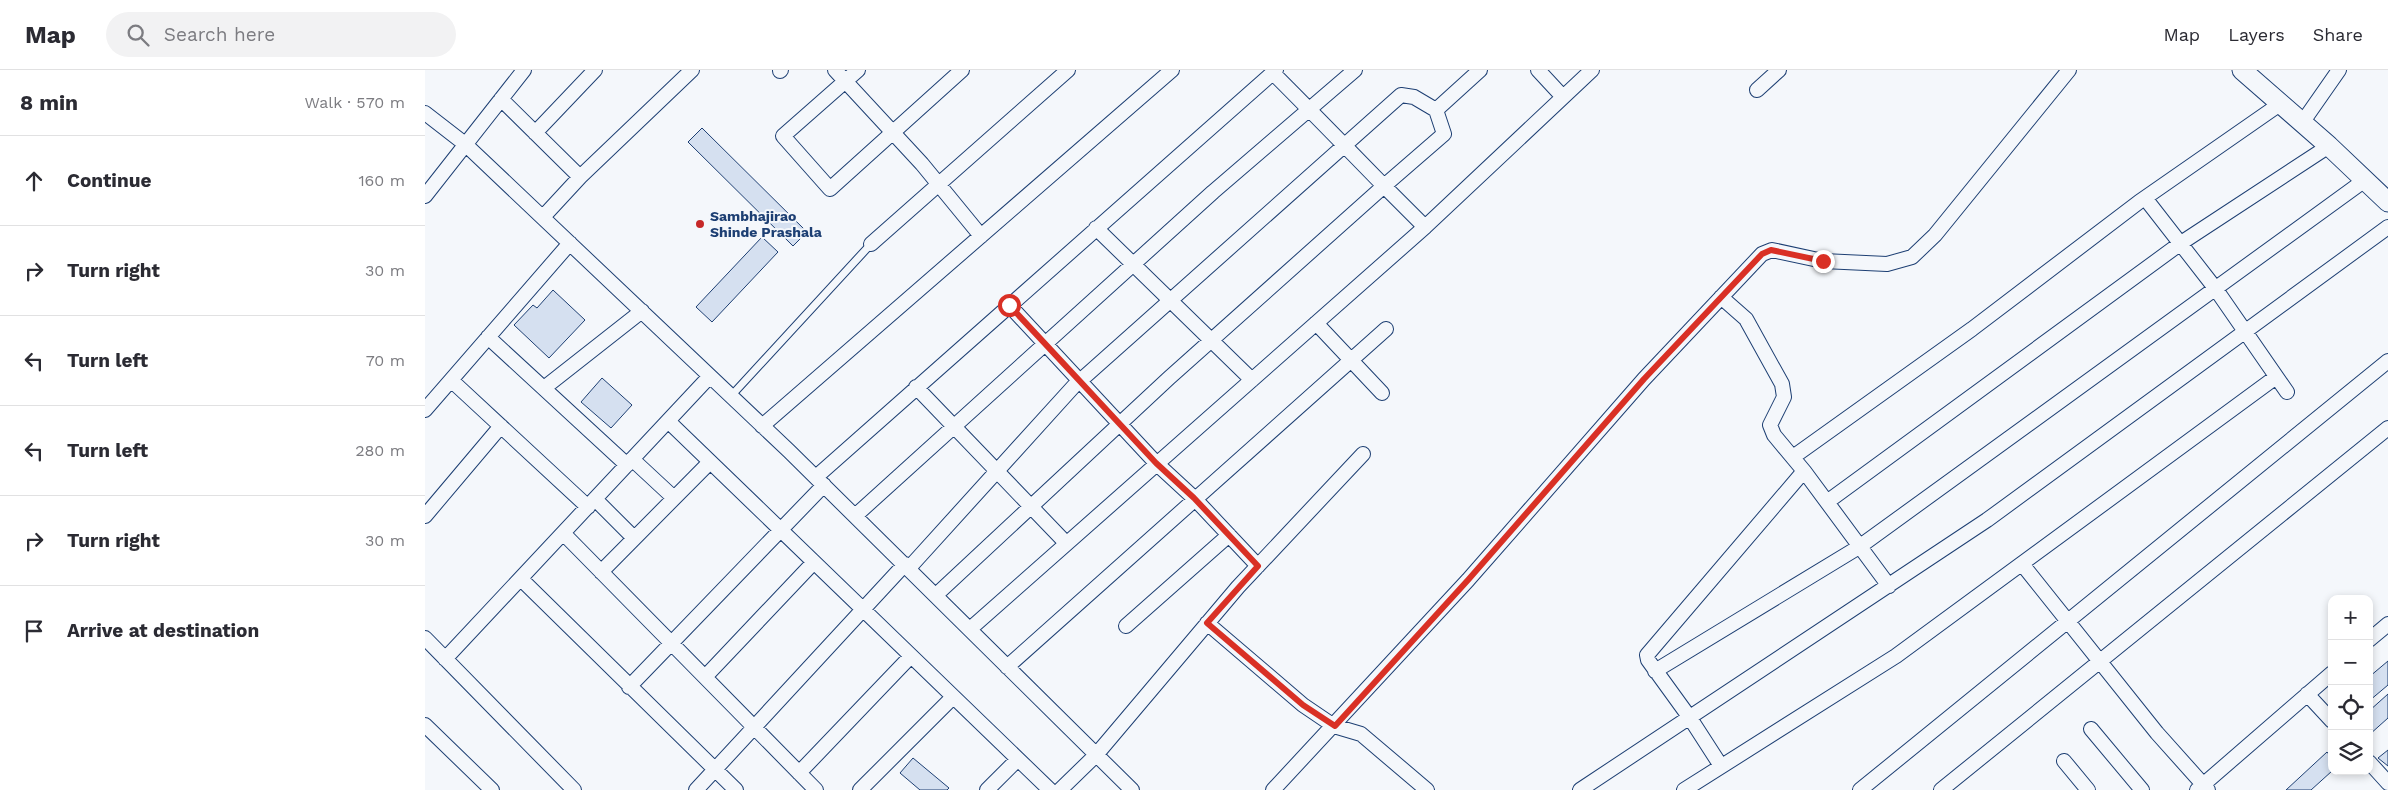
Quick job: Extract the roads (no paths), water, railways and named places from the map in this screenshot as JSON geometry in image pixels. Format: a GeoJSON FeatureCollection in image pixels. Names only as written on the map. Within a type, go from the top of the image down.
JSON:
{"type":"FeatureCollection","features":[{"type":"Feature","properties":{"kind":"main road"},"geometry":{"type":"LineString","coordinates":[[2241,70],[2329,146],[2388,202]]}},
{"type":"Feature","properties":{"kind":"street"},"geometry":{"type":"LineString","coordinates":[[425,195],[524,70]]}},
{"type":"Feature","properties":{"kind":"street"},"geometry":{"type":"LineString","coordinates":[[535,133],[595,70]]}},
{"type":"Feature","properties":{"kind":"street"},"geometry":{"type":"LineString","coordinates":[[543,217],[580,178],[692,70]]}},
{"type":"Feature","properties":{"kind":"street"},"geometry":{"type":"LineString","coordinates":[[835,70],[939,184],[981,236]]}},
{"type":"Feature","properties":{"kind":"street"},"geometry":{"type":"LineString","coordinates":[[858,70],[783,136],[830,189],[962,70]]}},
{"type":"Feature","properties":{"kind":"street"},"geometry":{"type":"LineString","coordinates":[[871,244],[1068,70]]}},
{"type":"Feature","properties":{"kind":"street"},"geometry":{"type":"LineString","coordinates":[[762,426],[1172,70]]}},
{"type":"Feature","properties":{"kind":"street"},"geometry":{"type":"LineString","coordinates":[[855,516],[1133,264],[1355,70]]}},
{"type":"Feature","properties":{"kind":"street"},"geometry":{"type":"LineString","coordinates":[[1436,110],[1480,70]]}},
{"type":"Feature","properties":{"kind":"street"},"geometry":{"type":"LineString","coordinates":[[1538,70],[1563,97]]}},
{"type":"Feature","properties":{"kind":"street"},"geometry":{"type":"LineString","coordinates":[[970,629],[1425,227],[1592,70]]}},
{"type":"Feature","properties":{"kind":"street"},"geometry":{"type":"LineString","coordinates":[[1757,90],[1779,70]]}},
{"type":"Feature","properties":{"kind":"street"},"geometry":{"type":"LineString","coordinates":[[1273,790],[1335,726],[1468,580],[1644,379],[1762,254],[1771,250],[1823,261],[1887,264],[1912,257],[1935,235],[2069,70]]}},
{"type":"Feature","properties":{"kind":"street"},"geometry":{"type":"LineString","coordinates":[[2302,123],[2339,70]]}},
{"type":"Feature","properties":{"kind":"street"},"geometry":{"type":"LineString","coordinates":[[629,686],[781,530],[820,481],[915,387],[1274,71],[1309,110],[1425,227]]}},
{"type":"Feature","properties":{"kind":"street"},"geometry":{"type":"LineString","coordinates":[[696,790],[863,609],[907,566],[1081,380],[1401,95],[1414,97],[1436,110],[1444,134],[1211,340],[936,595]]}},
{"type":"Feature","properties":{"kind":"street"},"geometry":{"type":"LineString","coordinates":[[501,99],[580,178]]}},
{"type":"Feature","properties":{"kind":"street"},"geometry":{"type":"LineString","coordinates":[[1793,457],[1995,312],[2145,198],[2280,104]]}},
{"type":"Feature","properties":{"kind":"street"},"geometry":{"type":"LineString","coordinates":[[425,112],[465,144],[820,481],[1132,790]]}},
{"type":"Feature","properties":{"kind":"street"},"geometry":{"type":"LineString","coordinates":[[1827,502],[2181,243],[2329,146]]}},
{"type":"Feature","properties":{"kind":"street"},"geometry":{"type":"LineString","coordinates":[[1655,672],[1859,547],[2365,180]]}},
{"type":"Feature","properties":{"kind":"street"},"geometry":{"type":"LineString","coordinates":[[2145,198],[2215,288],[2287,392]]}},
{"type":"Feature","properties":{"kind":"street"},"geometry":{"type":"LineString","coordinates":[[1579,790],[1987,520],[2388,227]]}},
{"type":"Feature","properties":{"kind":"street"},"geometry":{"type":"LineString","coordinates":[[1096,228],[1252,380]]}},
{"type":"Feature","properties":{"kind":"street"},"geometry":{"type":"LineString","coordinates":[[425,410],[570,243]]}},
{"type":"Feature","properties":{"kind":"street"},"geometry":{"type":"LineString","coordinates":[[1721,298],[1746,319],[1782,384],[1784,397],[1771,425],[1774,435],[1804,471],[1889,586]]}},
{"type":"Feature","properties":{"kind":"street"},"geometry":{"type":"LineString","coordinates":[[1009,305],[1081,380],[1156,463],[1194,498],[1258,566]]}},
{"type":"Feature","properties":{"kind":"street"},"geometry":{"type":"LineString","coordinates":[[543,388],[642,311]]}},
{"type":"Feature","properties":{"kind":"street"},"geometry":{"type":"LineString","coordinates":[[1317,323],[1382,393]]}},
{"type":"Feature","properties":{"kind":"street"},"geometry":{"type":"LineString","coordinates":[[1007,667],[1194,498],[1386,329]]}},
{"type":"Feature","properties":{"kind":"street"},"geometry":{"type":"LineString","coordinates":[[488,337],[543,388],[674,498]]}},
{"type":"Feature","properties":{"kind":"street"},"geometry":{"type":"LineString","coordinates":[[1860,790],[2388,362]]}},
{"type":"Feature","properties":{"kind":"street"},"geometry":{"type":"LineString","coordinates":[[445,659],[710,376]]}},
{"type":"Feature","properties":{"kind":"street"},"geometry":{"type":"LineString","coordinates":[[1683,790],[1896,656],[2276,377]]}},
{"type":"Feature","properties":{"kind":"street"},"geometry":{"type":"LineString","coordinates":[[451,380],[501,426],[634,538]]}},
{"type":"Feature","properties":{"kind":"street"},"geometry":{"type":"LineString","coordinates":[[915,387],[1065,544]]}},
{"type":"Feature","properties":{"kind":"street"},"geometry":{"type":"LineString","coordinates":[[668,421],[1050,790]]}},
{"type":"Feature","properties":{"kind":"street"},"geometry":{"type":"LineString","coordinates":[[425,516],[501,426]]}},
{"type":"Feature","properties":{"kind":"street"},"geometry":{"type":"LineString","coordinates":[[1941,790],[2101,663],[2192,585],[2388,428]]}},
{"type":"Feature","properties":{"kind":"street"},"geometry":{"type":"LineString","coordinates":[[1061,790],[1095,755],[1258,566],[1363,454]]}},
{"type":"Feature","properties":{"kind":"street"},"geometry":{"type":"LineString","coordinates":[[601,572],[710,462]]}},
{"type":"Feature","properties":{"kind":"street"},"geometry":{"type":"LineString","coordinates":[[1721,766],[1690,718],[1655,672],[1647,655],[1804,471]]}},
{"type":"Feature","properties":{"kind":"street"},"geometry":{"type":"LineString","coordinates":[[563,533],[816,790]]}},
{"type":"Feature","properties":{"kind":"street"},"geometry":{"type":"LineString","coordinates":[[1126,626],[1229,535]]}},
{"type":"Feature","properties":{"kind":"street"},"geometry":{"type":"LineString","coordinates":[[705,677],[814,562]]}},
{"type":"Feature","properties":{"kind":"street"},"geometry":{"type":"LineString","coordinates":[[2022,564],[2203,788],[2328,676]]}},
{"type":"Feature","properties":{"kind":"street"},"geometry":{"type":"LineString","coordinates":[[521,579],[736,790]]}},
{"type":"Feature","properties":{"kind":"street"},"geometry":{"type":"LineString","coordinates":[[1207,623],[1303,705],[1335,726],[1361,734],[1427,790]]}},
{"type":"Feature","properties":{"kind":"street"},"geometry":{"type":"LineString","coordinates":[[2373,637],[2388,624]]}},
{"type":"Feature","properties":{"kind":"street"},"geometry":{"type":"LineString","coordinates":[[425,638],[574,790]]}},
{"type":"Feature","properties":{"kind":"street"},"geometry":{"type":"LineString","coordinates":[[799,772],[911,656]]}},
{"type":"Feature","properties":{"kind":"street"},"geometry":{"type":"LineString","coordinates":[[2307,694],[2328,717]]}},
{"type":"Feature","properties":{"kind":"street"},"geometry":{"type":"LineString","coordinates":[[860,790],[953,697]]}},
{"type":"Feature","properties":{"kind":"street"},"geometry":{"type":"LineString","coordinates":[[425,725],[492,790]]}},
{"type":"Feature","properties":{"kind":"street"},"geometry":{"type":"LineString","coordinates":[[2091,729],[2142,790]]}},
{"type":"Feature","properties":{"kind":"street"},"geometry":{"type":"LineString","coordinates":[[987,790],[1017,760]]}},
{"type":"Feature","properties":{"kind":"street"},"geometry":{"type":"LineString","coordinates":[[2064,761],[2088,790]]}},
{"type":"Feature","properties":{"kind":"street"},"geometry":{"type":"LineString","coordinates":[[2373,766],[2388,783]]}},
{"type":"Feature","properties":{"kind":"lane"},"geometry":{"type":"LineString","coordinates":[[731,396],[871,244]]}},
{"type":"Feature","properties":{"kind":"place","name":"Sambhajirao Shinde Prashala"},"geometry":{"type":"Point","coordinates":[700,224]}}]}
